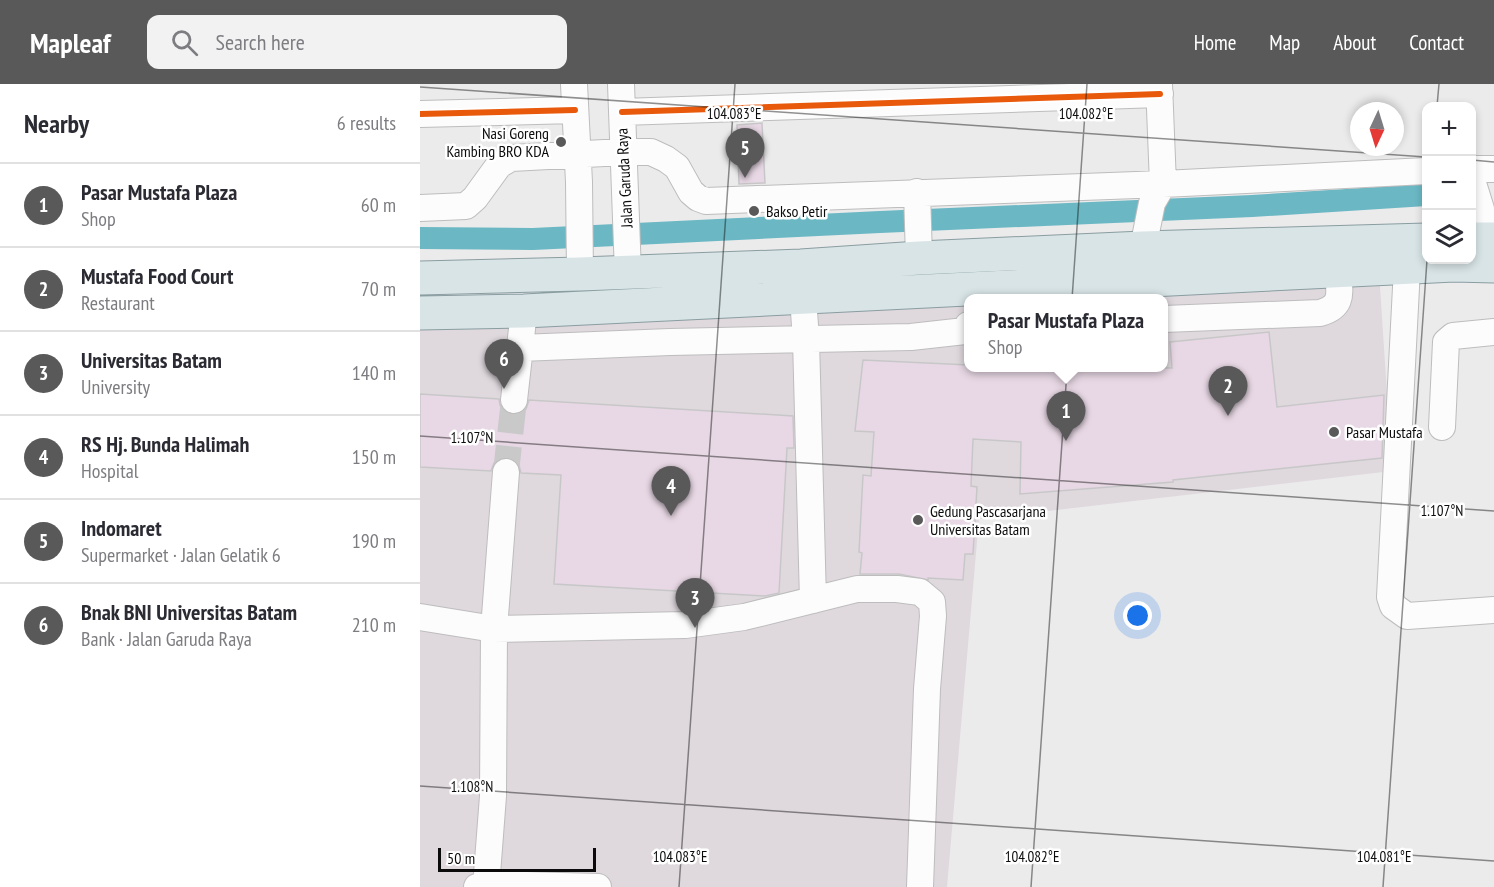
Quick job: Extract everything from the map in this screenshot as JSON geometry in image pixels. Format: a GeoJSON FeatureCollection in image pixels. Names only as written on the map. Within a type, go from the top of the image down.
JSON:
{"type":"FeatureCollection","features":[{"type":"Feature","properties":{"kind":"main road"},"geometry":{"type":"LineString","coordinates":[[420,278],[580,263],[627,246],[801,266],[918,223],[1151,215],[1338,256],[1407,268],[1454,265],[1480,216]]}},
{"type":"Feature","properties":{"kind":"main road"},"geometry":{"type":"LineString","coordinates":[[420,313],[524,311],[803,297],[986,293],[1338,256],[1422,241]]}},
{"type":"Feature","properties":{"kind":"street"},"geometry":{"type":"LineString","coordinates":[[574,84],[580,263]]}},
{"type":"Feature","properties":{"kind":"street","name":"Jalan Garuda Raya"},"geometry":{"type":"LineString","coordinates":[[621,84],[627,246]]}},
{"type":"Feature","properties":{"kind":"street"},"geometry":{"type":"LineString","coordinates":[[622,112],[1160,89],[1151,215]]}},
{"type":"Feature","properties":{"kind":"street"},"geometry":{"type":"LineString","coordinates":[[420,114],[574,110]]}},
{"type":"Feature","properties":{"kind":"street"},"geometry":{"type":"LineString","coordinates":[[420,208],[466,206],[475,198],[499,165],[511,158],[623,152],[651,152],[666,159],[677,167],[691,192],[706,201],[918,223],[1151,215],[1422,172]]}},
{"type":"Feature","properties":{"kind":"street"},"geometry":{"type":"LineString","coordinates":[[1480,216],[1494,169]]}},
{"type":"Feature","properties":{"kind":"street"},"geometry":{"type":"LineString","coordinates":[[1168,319],[1320,313],[1335,306],[1339,301],[1338,256]]}},
{"type":"Feature","properties":{"kind":"street"},"geometry":{"type":"LineString","coordinates":[[1407,268],[1390,597],[1393,606],[1407,616],[1494,610]]}},
{"type":"Feature","properties":{"kind":"street"},"geometry":{"type":"LineString","coordinates":[[803,297],[813,600]]}},
{"type":"Feature","properties":{"kind":"street"},"geometry":{"type":"LineString","coordinates":[[514,400],[524,311]]}},
{"type":"Feature","properties":{"kind":"street"},"geometry":{"type":"LineString","coordinates":[[520,348],[911,337],[964,331]]}},
{"type":"Feature","properties":{"kind":"street"},"geometry":{"type":"LineString","coordinates":[[1442,427],[1446,342],[1453,336],[1494,332]]}},
{"type":"Feature","properties":{"kind":"street"},"geometry":{"type":"LineString","coordinates":[[506,472],[494,629],[494,796],[483,886],[598,887]]}},
{"type":"Feature","properties":{"kind":"street"},"geometry":{"type":"LineString","coordinates":[[420,617],[494,629],[685,625],[744,617],[856,589],[897,589],[920,592],[932,602],[933,616],[927,689],[920,887]]}},
{"type":"Feature","properties":{"kind":"shaded area"},"geometry":{"type":"Polygon","coordinates":[[[1380,286],[1392,471],[979,519],[947,887],[420,887],[420,324],[964,303],[964,372],[1168,372],[1168,295],[1380,286]]]}},
{"type":"Feature","properties":{"kind":"building"},"geometry":{"type":"Polygon","coordinates":[[[762,123],[765,183],[739,184],[737,125],[762,123]]]}},
{"type":"Feature","properties":{"kind":"building"},"geometry":{"type":"Polygon","coordinates":[[[1269,332],[1277,407],[1384,395],[1382,458],[1173,480],[1173,482],[1020,494],[1021,442],[973,439],[971,486],[977,487],[973,554],[965,554],[963,580],[928,578],[928,580],[899,574],[860,574],[863,475],[871,476],[874,432],[855,431],[863,360],[964,365],[964,372],[1168,372],[1168,368],[1172,368],[1170,342],[1269,332]]]}},
{"type":"Feature","properties":{"kind":"building"},"geometry":{"type":"Polygon","coordinates":[[[420,394],[499,399],[505,412],[513,415],[526,409],[529,400],[793,416],[794,448],[787,448],[779,593],[765,596],[554,584],[561,475],[521,473],[515,460],[507,457],[494,463],[491,471],[420,467],[420,394]]]}},
{"type":"Feature","properties":{"kind":"waterway"},"geometry":{"type":"LineString","coordinates":[[420,238],[533,239],[1252,206],[1422,195]]}},
{"type":"Feature","properties":{"kind":"tunnel"},"geometry":{"type":"LineString","coordinates":[[506,472],[514,400]]}},
{"type":"Feature","properties":{"kind":"cycle path"},"geometry":{"type":"LineString","coordinates":[[622,112],[1160,94]]}},
{"type":"Feature","properties":{"kind":"cycle path"},"geometry":{"type":"LineString","coordinates":[[420,114],[575,110]]}},
{"type":"Feature","properties":{"kind":"place","name":"Nasi Goreng Kambing BRO KDA"},"geometry":{"type":"Point","coordinates":[561,142]}},
{"type":"Feature","properties":{"kind":"place","name":"Indomaret"},"geometry":{"type":"Point","coordinates":[745,178]}},
{"type":"Feature","properties":{"kind":"place","name":"Bakso Petir"},"geometry":{"type":"Point","coordinates":[754,211]}},
{"type":"Feature","properties":{"kind":"place","name":"Bnak BNI Universitas Batam"},"geometry":{"type":"Point","coordinates":[504,389]}},
{"type":"Feature","properties":{"kind":"place","name":"Mustafa Food Court"},"geometry":{"type":"Point","coordinates":[1228,416]}},
{"type":"Feature","properties":{"kind":"place","name":"Pasar Mustafa"},"geometry":{"type":"Point","coordinates":[1334,432]}},
{"type":"Feature","properties":{"kind":"place","name":"Pasar Mustafa Plaza"},"geometry":{"type":"Point","coordinates":[1066,441]}},
{"type":"Feature","properties":{"kind":"place","name":"RS Hj. Bunda Halimah"},"geometry":{"type":"Point","coordinates":[671,516]}},
{"type":"Feature","properties":{"kind":"place","name":"Gedung Pascasarjana Universitas Batam"},"geometry":{"type":"Point","coordinates":[918,520]}},
{"type":"Feature","properties":{"kind":"place","name":"Universitas Batam"},"geometry":{"type":"Point","coordinates":[695,628]}}]}
